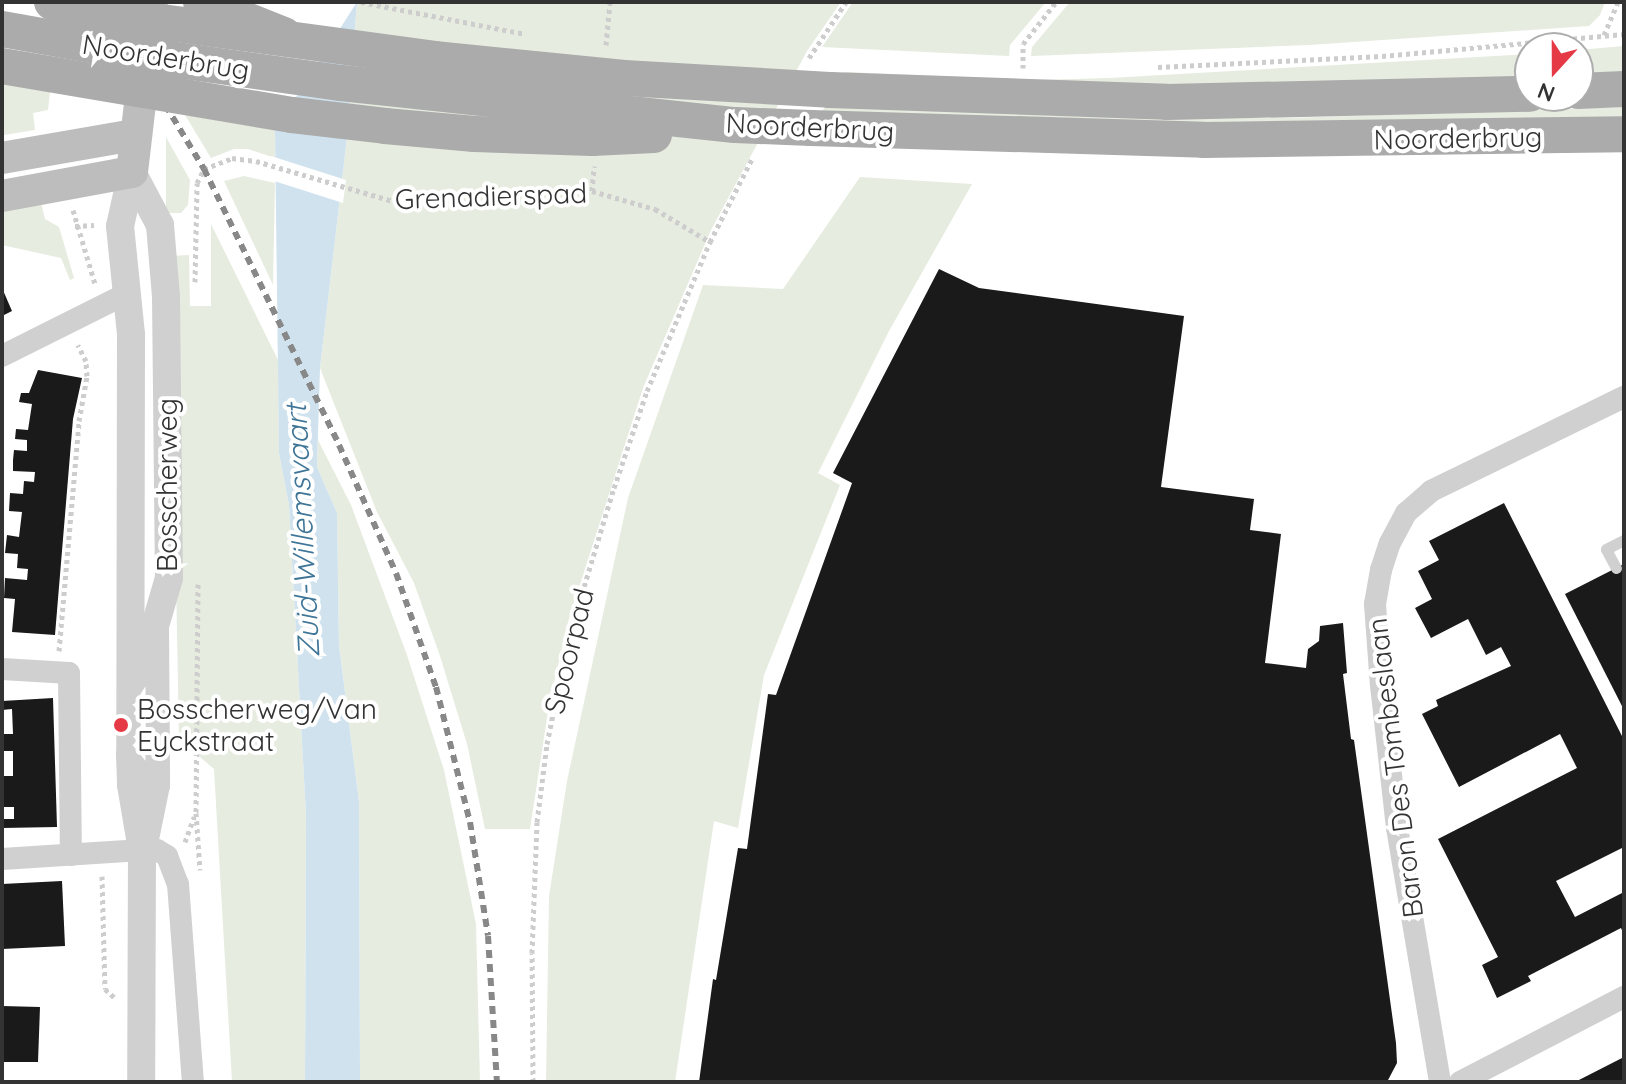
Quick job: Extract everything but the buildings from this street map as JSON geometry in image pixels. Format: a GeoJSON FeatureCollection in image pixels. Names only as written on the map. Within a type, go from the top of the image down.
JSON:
{"type":"FeatureCollection","features":[{"type":"Feature","properties":{"kind":"main road","name":"Noorderbrug"},"geometry":{"type":"LineString","coordinates":[[52,2],[132,18],[299,42],[624,78],[823,76],[1167,102],[1514,94]]}},
{"type":"Feature","properties":{"kind":"main road","name":"Bosscherweg"},"geometry":{"type":"LineString","coordinates":[[132,172],[152,2]]}},
{"type":"Feature","properties":{"kind":"main road"},"geometry":{"type":"LineString","coordinates":[[201,2],[245,17],[299,42]]}},
{"type":"Feature","properties":{"kind":"main road","name":"Noorderbrug"},"geometry":{"type":"LineString","coordinates":[[2,29],[263,74],[735,125],[1220,140],[1624,134]]}},
{"type":"Feature","properties":{"kind":"main road"},"geometry":{"type":"LineString","coordinates":[[2,66],[292,115],[475,134],[634,137],[735,125]]}},
{"type":"Feature","properties":{"kind":"main road"},"geometry":{"type":"LineString","coordinates":[[1594,90],[1624,89]]}},
{"type":"Feature","properties":{"kind":"main road"},"geometry":{"type":"LineString","coordinates":[[2,158],[134,135]]}},
{"type":"Feature","properties":{"kind":"main road"},"geometry":{"type":"LineString","coordinates":[[2,196],[132,172]]}},
{"type":"Feature","properties":{"kind":"street","name":"Bosscherweg"},"geometry":{"type":"LineString","coordinates":[[132,172],[120,226],[131,335],[131,785],[142,850],[141,1082]]}},
{"type":"Feature","properties":{"kind":"street","name":"Bosscherweg"},"geometry":{"type":"LineString","coordinates":[[132,172],[160,225],[166,296],[169,578],[155,626],[156,785],[142,850]]}},
{"type":"Feature","properties":{"kind":"street"},"geometry":{"type":"LineString","coordinates":[[2,356],[128,293]]}},
{"type":"Feature","properties":{"kind":"street","name":"Baron Des Tombeslaan"},"geometry":{"type":"LineString","coordinates":[[1440,1082],[1397,828],[1375,604],[1381,570],[1390,543],[1406,513],[1431,491],[1624,397]]}},
{"type":"Feature","properties":{"kind":"street"},"geometry":{"type":"LineString","coordinates":[[2,669],[63,673],[71,855]]}},
{"type":"Feature","properties":{"kind":"street"},"geometry":{"type":"LineString","coordinates":[[2,859],[142,850],[157,850],[167,856],[178,884],[193,1082]]}},
{"type":"Feature","properties":{"kind":"street"},"geometry":{"type":"LineString","coordinates":[[1460,1082],[1624,997]]}},
{"type":"Feature","properties":{"kind":"lane"},"geometry":{"type":"LineString","coordinates":[[1616,568],[1606,549],[1624,540]]}},
{"type":"Feature","properties":{"kind":"path"},"geometry":{"type":"LineString","coordinates":[[361,2],[541,36]]}},
{"type":"Feature","properties":{"kind":"path"},"geometry":{"type":"LineString","coordinates":[[1037,69],[1023,69],[1023,44],[1056,2]]}},
{"type":"Feature","properties":{"kind":"path"},"geometry":{"type":"LineString","coordinates":[[1603,36],[1618,2]]}},
{"type":"Feature","properties":{"kind":"path"},"geometry":{"type":"LineString","coordinates":[[1153,68],[1382,56],[1624,34]]}},
{"type":"Feature","properties":{"kind":"path"},"geometry":{"type":"LineString","coordinates":[[601,45],[616,47]]}},
{"type":"Feature","properties":{"kind":"path"},"geometry":{"type":"LineString","coordinates":[[802,61],[823,76]]}},
{"type":"Feature","properties":{"kind":"path","name":"Grenadierspad"},"geometry":{"type":"LineString","coordinates":[[195,244],[194,199],[204,169],[232,158],[268,164],[357,193],[415,203],[560,190],[592,191],[655,209],[710,242]]}},
{"type":"Feature","properties":{"kind":"path","name":"Spoorpad"},"geometry":{"type":"LineString","coordinates":[[533,1082],[532,953],[537,822],[557,691],[568,640],[633,431],[710,242]]}},
{"type":"Feature","properties":{"kind":"path"},"geometry":{"type":"LineString","coordinates":[[81,245],[101,305]]}},
{"type":"Feature","properties":{"kind":"path"},"geometry":{"type":"LineString","coordinates":[[63,673],[79,421],[87,376],[86,361],[78,343],[81,326],[76,317]]}},
{"type":"Feature","properties":{"kind":"path"},"geometry":{"type":"LineString","coordinates":[[196,813],[199,753]]}},
{"type":"Feature","properties":{"kind":"shaded area"},"geometry":{"type":"Polygon","coordinates":[[[357,2],[841,2],[807,51],[711,230],[643,388],[568,622],[549,705],[530,829],[485,829],[467,744],[414,583],[377,512],[320,368],[346,146],[357,2]]]}},
{"type":"Feature","properties":{"kind":"shaded area"},"geometry":{"type":"Polygon","coordinates":[[[853,2],[1046,2],[1010,45],[1009,56],[822,47],[853,2]]]}},
{"type":"Feature","properties":{"kind":"shaded area"},"geometry":{"type":"Polygon","coordinates":[[[1070,2],[1605,2],[1600,15],[1589,26],[1309,45],[1031,56],[1032,47],[1070,2]]]}},
{"type":"Feature","properties":{"kind":"shaded area"},"geometry":{"type":"Polygon","coordinates":[[[1624,46],[1624,76],[1594,78],[1594,49],[1624,46]]]}},
{"type":"Feature","properties":{"kind":"shaded area"},"geometry":{"type":"Polygon","coordinates":[[[1514,55],[1514,81],[1274,88],[842,76],[845,72],[1036,80],[1514,55]]]}},
{"type":"Feature","properties":{"kind":"shaded area"},"geometry":{"type":"Polygon","coordinates":[[[2,82],[50,92],[48,110],[33,113],[35,130],[4,135],[5,149],[2,149],[2,82]]]}},
{"type":"Feature","properties":{"kind":"shaded area"},"geometry":{"type":"Polygon","coordinates":[[[825,106],[1139,117],[1289,118],[1514,111],[1594,112],[1594,108],[1624,107],[1624,117],[1139,123],[822,112],[825,106]]]}},
{"type":"Feature","properties":{"kind":"shaded area"},"geometry":{"type":"Polygon","coordinates":[[[185,115],[275,130],[275,158],[248,149],[234,149],[211,158],[185,115]]]}},
{"type":"Feature","properties":{"kind":"shaded area"},"geometry":{"type":"Polygon","coordinates":[[[166,137],[190,180],[188,205],[181,213],[166,213],[166,137]]]}},
{"type":"Feature","properties":{"kind":"shaded area"},"geometry":{"type":"Polygon","coordinates":[[[244,176],[275,183],[273,285],[224,181],[244,176]]]}},
{"type":"Feature","properties":{"kind":"shaded area"},"geometry":{"type":"Polygon","coordinates":[[[860,177],[972,184],[889,331],[818,473],[840,485],[764,675],[738,828],[714,821],[675,1082],[546,1082],[549,896],[567,781],[628,498],[703,285],[783,289],[860,177]]]}},
{"type":"Feature","properties":{"kind":"shaded area"},"geometry":{"type":"Polygon","coordinates":[[[41,203],[45,219],[59,227],[74,278],[70,280],[61,258],[2,245],[2,212],[41,203]]]}},
{"type":"Feature","properties":{"kind":"shaded area"},"geometry":{"type":"Polygon","coordinates":[[[211,224],[278,360],[279,453],[289,505],[306,815],[305,1082],[232,1082],[214,769],[179,739],[170,256],[189,255],[190,306],[211,306],[211,224]]]}},
{"type":"Feature","properties":{"kind":"shaded area"},"geometry":{"type":"Polygon","coordinates":[[[318,440],[351,505],[407,655],[444,770],[476,924],[480,1082],[360,1082],[359,802],[339,644],[337,513],[317,467],[318,440]]]}},
{"type":"Feature","properties":{"kind":"water","name":"Zuid-Willemsvaart"},"geometry":{"type":"Polygon","coordinates":[[[357,2],[346,146],[320,368],[317,467],[337,513],[339,645],[359,802],[360,1082],[305,1082],[306,815],[289,505],[279,453],[275,130],[357,2]]]}},
{"type":"Feature","properties":{"kind":"pier"},"geometry":{"type":"Polygon","coordinates":[[[271,156],[346,180],[343,203],[271,180],[271,156]]]}},
{"type":"Feature","properties":{"kind":"railway"},"geometry":{"type":"LineString","coordinates":[[91,2],[158,93],[204,169],[339,445],[396,573],[436,687],[470,822],[488,936],[497,1082]]}},
{"type":"Feature","properties":{"kind":"place","name":"Bosscherweg/Van Eyckstraat"},"geometry":{"type":"Point","coordinates":[121,725]}}]}
